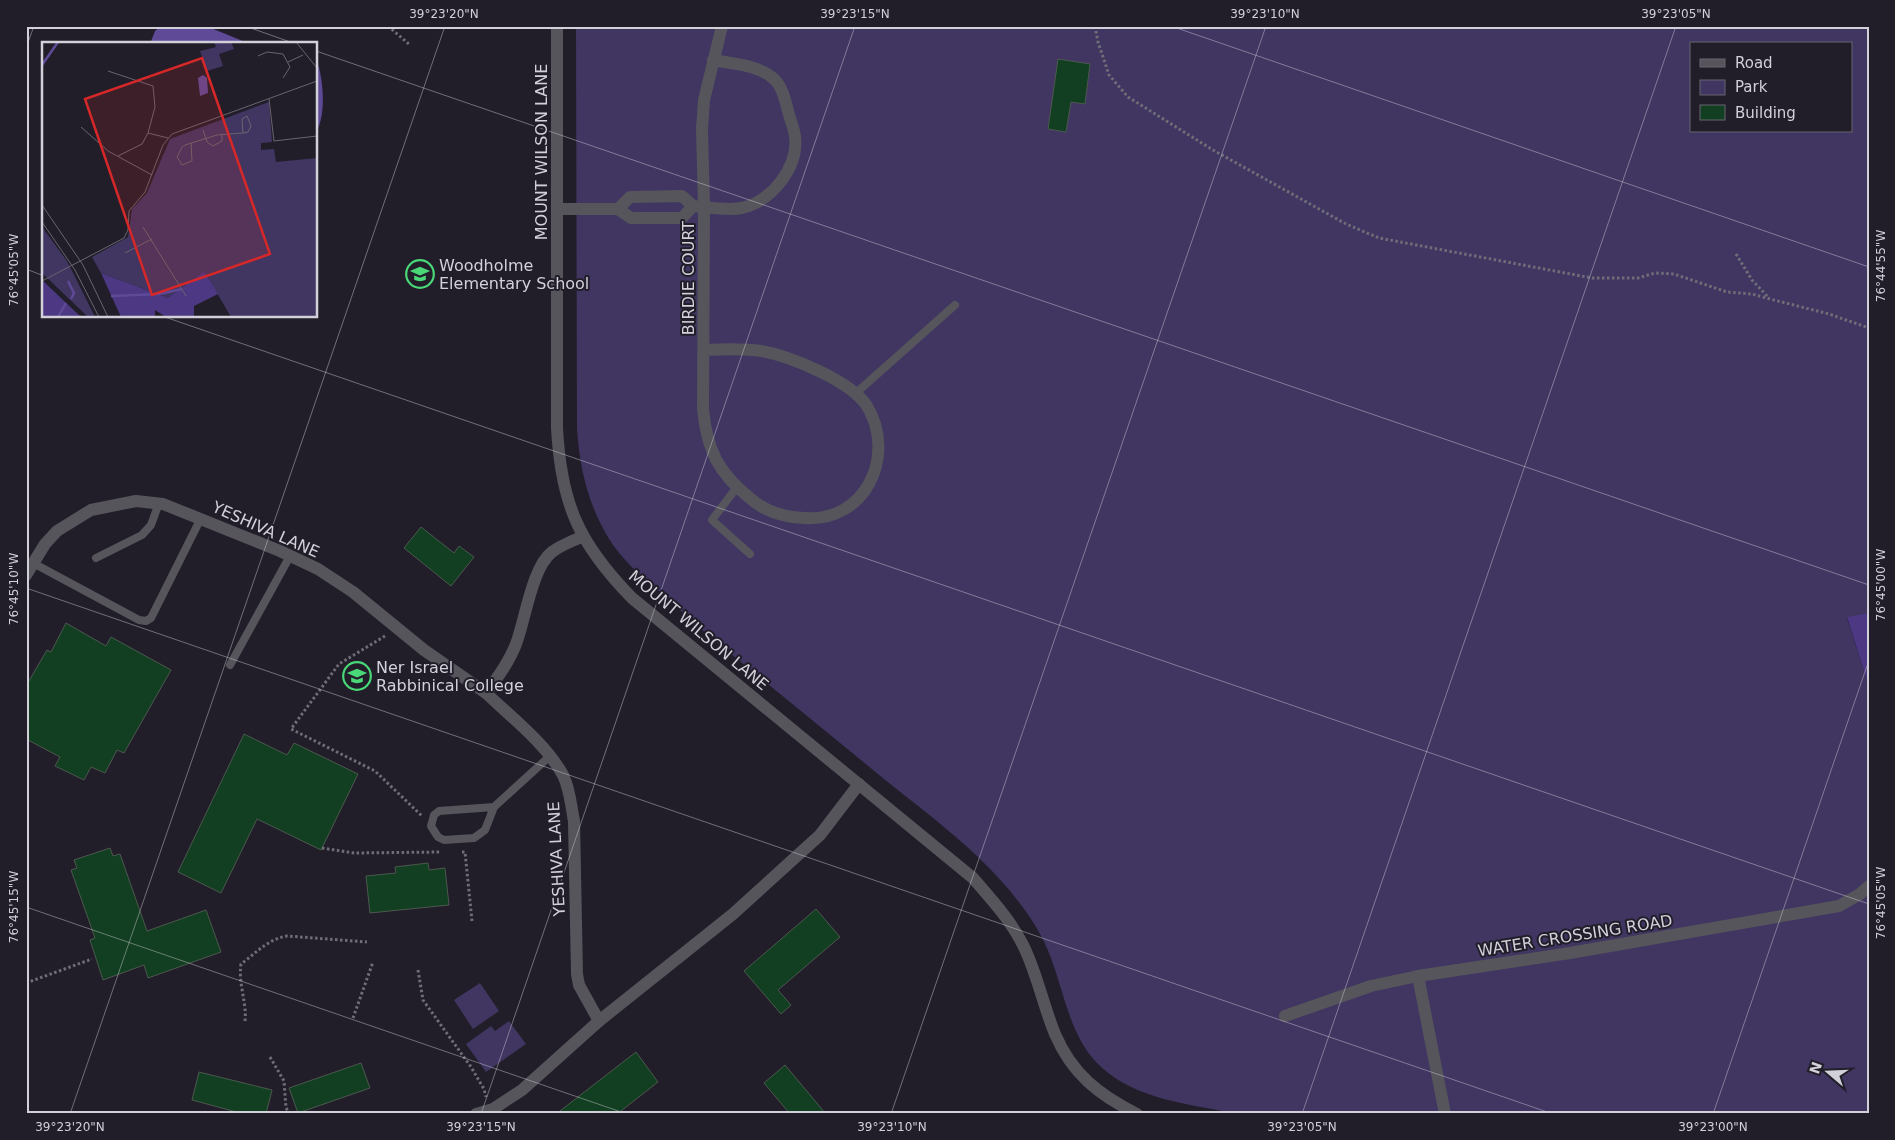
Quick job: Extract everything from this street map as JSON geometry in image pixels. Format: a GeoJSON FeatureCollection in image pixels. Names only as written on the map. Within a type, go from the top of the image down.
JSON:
{"type":"FeatureCollection","features":[{"type":"Feature","properties":{"kind":"street","name":"MOUNT WILSON LANE"},"geometry":{"type":"LineString","coordinates":[[557,26],[557,428],[559,459],[564,488],[583,536],[597,559],[632,598],[973,878],[1010,923],[1023,944],[1055,1034],[1074,1066],[1098,1092],[1137,1114]]}},
{"type":"Feature","properties":{"kind":"street","name":"BIRDIE COURT"},"geometry":{"type":"LineString","coordinates":[[704,350],[746,350],[781,356],[820,372],[856,393],[866,406],[873,420],[878,436],[879,454],[870,484],[854,502],[834,514],[822,518],[795,518],[767,510],[756,504],[722,471],[708,442],[703,409],[704,350],[699,206],[704,100],[722,26]]}},
{"type":"Feature","properties":{"kind":"street"},"geometry":{"type":"LineString","coordinates":[[699,206],[741,208],[753,204],[766,196],[787,173],[793,157],[795,138],[782,92],[776,80],[754,68],[713,60]]}},
{"type":"Feature","properties":{"kind":"street","name":"BIRDIE COURT"},"geometry":{"type":"LineString","coordinates":[[618,209],[630,197],[682,196],[699,206]]}},
{"type":"Feature","properties":{"kind":"street","name":"BIRDIE COURT"},"geometry":{"type":"LineString","coordinates":[[557,209],[618,209],[631,218],[682,218],[699,206]]}},
{"type":"Feature","properties":{"kind":"street","name":"YESHIVA LANE"},"geometry":{"type":"LineString","coordinates":[[26,575],[45,544],[57,531],[91,510],[136,501],[159,503],[201,518],[318,570],[353,592],[424,650],[486,693],[550,756],[563,776],[570,798],[574,821],[577,974],[579,985],[599,1021]]}},
{"type":"Feature","properties":{"kind":"street"},"geometry":{"type":"LineString","coordinates":[[486,693],[504,670],[516,644],[538,572],[545,560],[551,552],[583,536]]}},
{"type":"Feature","properties":{"kind":"street"},"geometry":{"type":"LineString","coordinates":[[476,1114],[490,1110],[522,1090],[599,1021],[760,891],[820,835],[860,784]]}},
{"type":"Feature","properties":{"kind":"street","name":"WATER CROSSING ROAD"},"geometry":{"type":"LineString","coordinates":[[1285,1016],[1372,986],[1418,976],[1570,953],[1838,906],[1860,894],[1869,886]]}},
{"type":"Feature","properties":{"kind":"street"},"geometry":{"type":"LineString","coordinates":[[1418,976],[1445,1114]]}},
{"type":"Feature","properties":{"kind":"lane"},"geometry":{"type":"LineString","coordinates":[[856,393],[955,305]]}},
{"type":"Feature","properties":{"kind":"lane"},"geometry":{"type":"LineString","coordinates":[[737,487],[712,520],[750,554]]}},
{"type":"Feature","properties":{"kind":"lane"},"geometry":{"type":"LineString","coordinates":[[96,558],[142,535],[151,525],[159,503]]}},
{"type":"Feature","properties":{"kind":"lane"},"geometry":{"type":"LineString","coordinates":[[33,563],[139,620],[146,621],[152,618],[201,518]]}},
{"type":"Feature","properties":{"kind":"lane"},"geometry":{"type":"LineString","coordinates":[[230,665],[290,556]]}},
{"type":"Feature","properties":{"kind":"lane"},"geometry":{"type":"LineString","coordinates":[[494,807],[439,811],[434,815],[431,826],[438,837],[444,840],[474,838],[485,830],[494,807],[550,756]]}},
{"type":"Feature","properties":{"kind":"path"},"geometry":{"type":"LineString","coordinates":[[388,26],[410,45]]}},
{"type":"Feature","properties":{"kind":"path"},"geometry":{"type":"LineString","coordinates":[[1095,26],[1098,42],[1109,75],[1128,97],[1213,150],[1346,224],[1379,238],[1592,278],[1638,278],[1655,273],[1674,274],[1727,292],[1752,294],[1829,314],[1869,328]]}},
{"type":"Feature","properties":{"kind":"path"},"geometry":{"type":"LineString","coordinates":[[1736,254],[1752,280],[1770,299]]}},
{"type":"Feature","properties":{"kind":"path"},"geometry":{"type":"LineString","coordinates":[[392,632],[339,664],[291,729],[375,771],[423,818]]}},
{"type":"Feature","properties":{"kind":"path"},"geometry":{"type":"LineString","coordinates":[[322,848],[354,853],[446,852]]}},
{"type":"Feature","properties":{"kind":"path"},"geometry":{"type":"LineString","coordinates":[[456,852],[465,852],[472,921]]}},
{"type":"Feature","properties":{"kind":"path"},"geometry":{"type":"LineString","coordinates":[[245,1021],[246,1013],[239,978],[241,964],[267,944],[277,938],[287,936],[366,942]]}},
{"type":"Feature","properties":{"kind":"path"},"geometry":{"type":"LineString","coordinates":[[26,984],[92,960]]}},
{"type":"Feature","properties":{"kind":"path"},"geometry":{"type":"LineString","coordinates":[[353,1018],[372,962]]}},
{"type":"Feature","properties":{"kind":"path"},"geometry":{"type":"LineString","coordinates":[[418,970],[423,1000],[471,1067],[484,1089],[490,1110]]}},
{"type":"Feature","properties":{"kind":"path"},"geometry":{"type":"LineString","coordinates":[[270,1057],[284,1081],[286,1108],[290,1114]]}},
{"type":"Feature","properties":{"kind":"green space"},"geometry":{"type":"Polygon","coordinates":[[[576,26],[1869,26],[1869,613],[1847,618],[1869,687],[1869,1114],[1231,1114],[1171,1101],[1139,1091],[1109,1074],[1087,1051],[1074,1026],[1047,948],[1037,928],[1011,892],[978,857],[949,831],[703,631],[625,560],[613,545],[598,518],[587,489],[577,429],[576,26]]]}},
{"type":"Feature","properties":{"kind":"green space"},"geometry":{"type":"Polygon","coordinates":[[[480,983],[499,1011],[473,1029],[454,1000],[480,983]]]}},
{"type":"Feature","properties":{"kind":"green space"},"geometry":{"type":"Polygon","coordinates":[[[509,1021],[526,1044],[486,1072],[466,1044],[491,1026],[495,1031],[509,1021]]]}},
{"type":"Feature","properties":{"kind":"shaded area"},"geometry":{"type":"Polygon","coordinates":[[[161,26],[206,26],[245,42],[151,42],[155,31],[161,26]]]}},
{"type":"Feature","properties":{"kind":"shaded area"},"geometry":{"type":"Polygon","coordinates":[[[318,66],[323,95],[322,116],[318,127],[318,66]]]}},
{"type":"Feature","properties":{"kind":"shaded area"},"geometry":{"type":"Polygon","coordinates":[[[1869,613],[1869,687],[1847,617],[1869,613]]]}},
{"type":"Feature","properties":{"kind":"building"},"geometry":{"type":"Polygon","coordinates":[[[1058,59],[1090,64],[1085,104],[1071,102],[1066,132],[1048,129],[1058,59]]]}},
{"type":"Feature","properties":{"kind":"building"},"geometry":{"type":"Polygon","coordinates":[[[421,527],[454,553],[459,546],[474,557],[451,586],[404,548],[421,527]]]}},
{"type":"Feature","properties":{"kind":"building"},"geometry":{"type":"Polygon","coordinates":[[[66,623],[106,646],[111,637],[171,670],[124,753],[117,750],[105,773],[91,767],[84,780],[55,766],[60,757],[26,739],[26,686],[47,650],[51,652],[66,623]]]}},
{"type":"Feature","properties":{"kind":"building"},"geometry":{"type":"Polygon","coordinates":[[[244,734],[287,755],[294,743],[358,774],[321,850],[257,819],[221,893],[178,872],[244,734]]]}},
{"type":"Feature","properties":{"kind":"building"},"geometry":{"type":"Polygon","coordinates":[[[110,848],[113,856],[120,854],[147,931],[206,910],[221,952],[148,978],[144,965],[103,980],[90,940],[95,938],[71,870],[77,868],[74,860],[110,848]]]}},
{"type":"Feature","properties":{"kind":"building"},"geometry":{"type":"Polygon","coordinates":[[[428,863],[429,870],[445,868],[449,905],[370,913],[366,876],[396,873],[395,867],[428,863]]]}},
{"type":"Feature","properties":{"kind":"building"},"geometry":{"type":"Polygon","coordinates":[[[816,909],[840,937],[778,990],[791,1005],[781,1014],[744,971],[816,909]]]}},
{"type":"Feature","properties":{"kind":"building"},"geometry":{"type":"Polygon","coordinates":[[[636,1052],[658,1082],[617,1114],[556,1114],[636,1052]]]}},
{"type":"Feature","properties":{"kind":"building"},"geometry":{"type":"Polygon","coordinates":[[[361,1063],[370,1088],[298,1113],[289,1088],[361,1063]]]}},
{"type":"Feature","properties":{"kind":"building"},"geometry":{"type":"Polygon","coordinates":[[[785,1065],[826,1114],[790,1114],[764,1083],[785,1065]]]}},
{"type":"Feature","properties":{"kind":"building"},"geometry":{"type":"Polygon","coordinates":[[[199,1072],[272,1090],[266,1114],[244,1114],[192,1100],[199,1072]]]}},
{"type":"Feature","properties":{"kind":"place","name":"Woodholme Elementary School"},"geometry":{"type":"Point","coordinates":[420,274]}},
{"type":"Feature","properties":{"kind":"place","name":"Ner Israel Rabbinical College"},"geometry":{"type":"Point","coordinates":[357,676]}}]}
